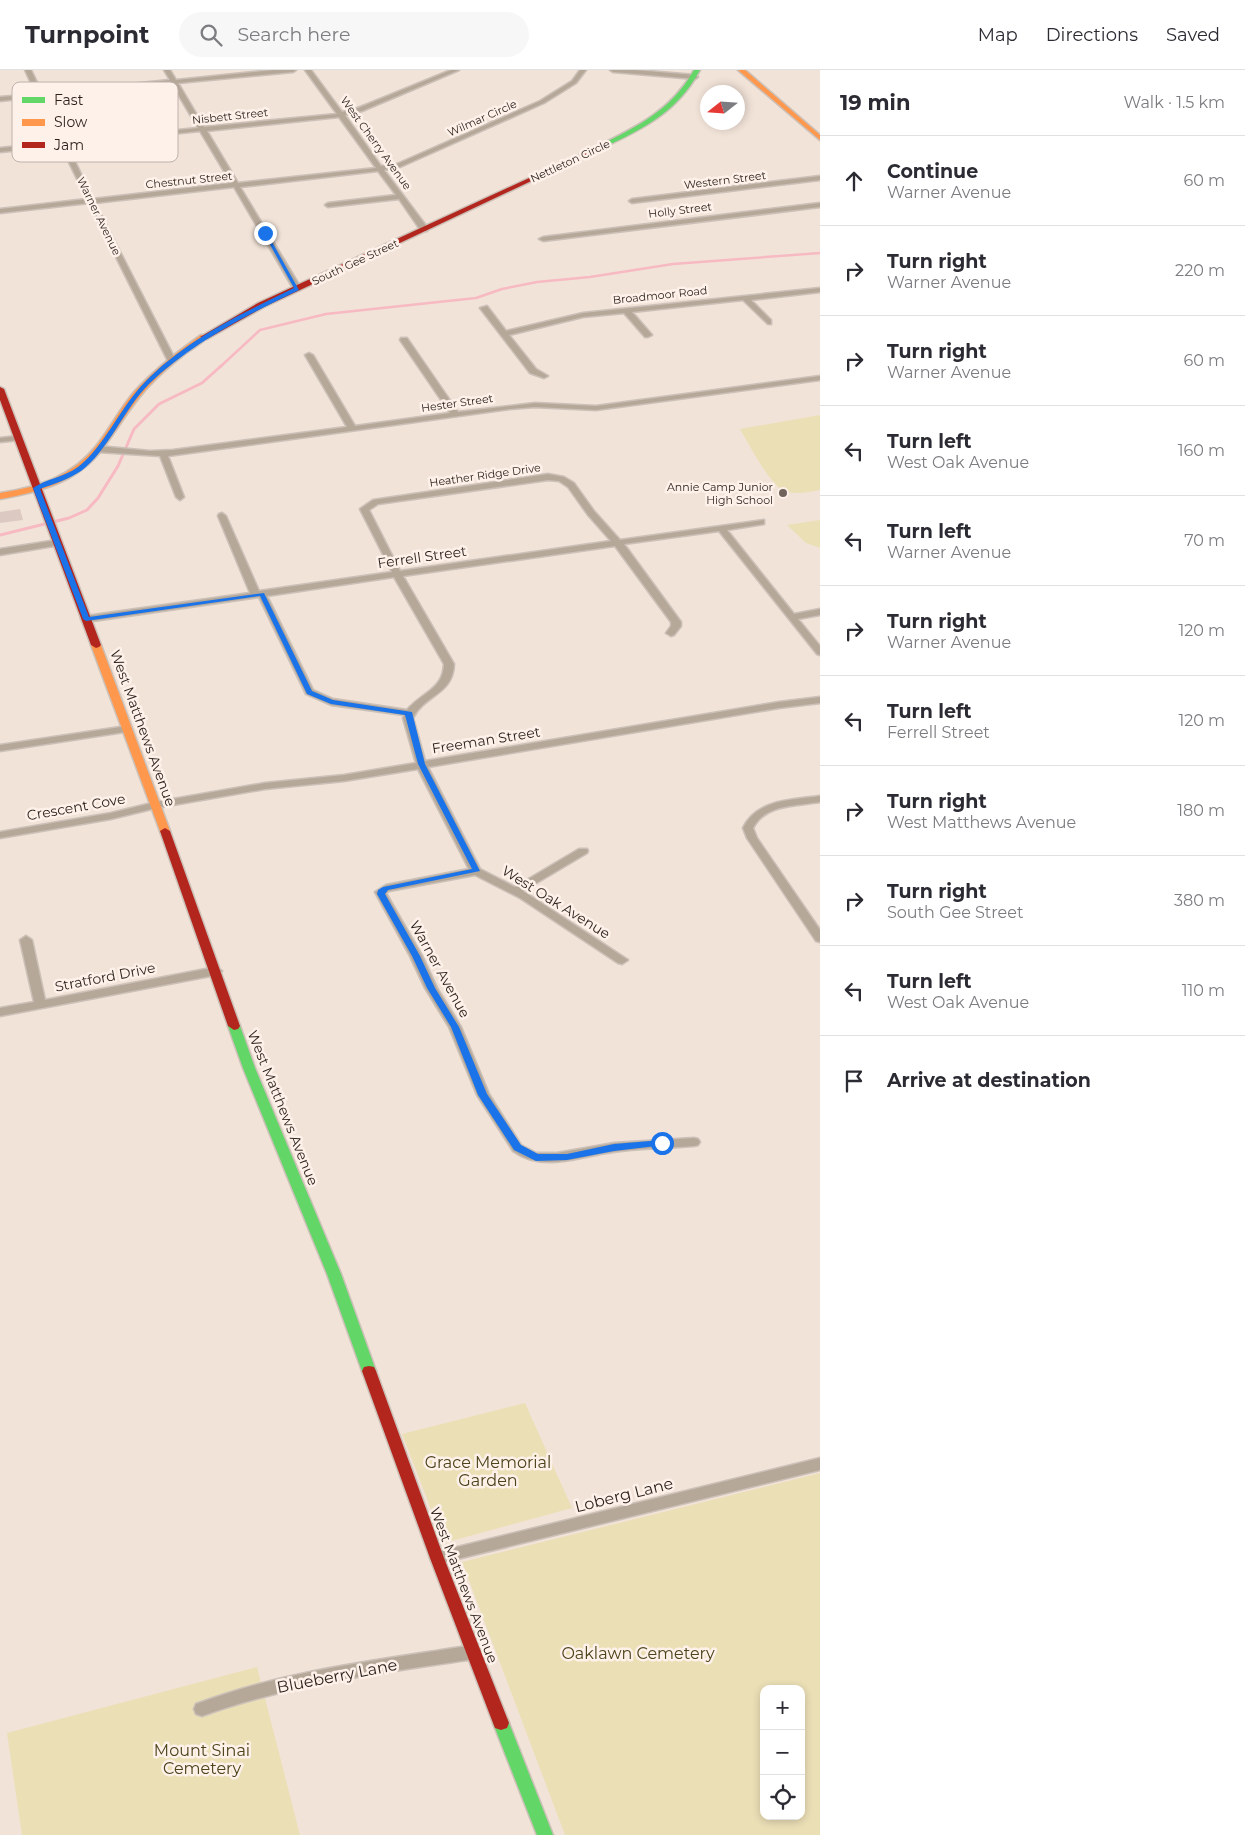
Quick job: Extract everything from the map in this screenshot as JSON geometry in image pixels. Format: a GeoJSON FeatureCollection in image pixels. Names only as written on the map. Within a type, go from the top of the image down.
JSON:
{"type":"FeatureCollection","features":[{"type":"Feature","properties":{"kind":"street","name":"Warner Avenue"},"geometry":{"type":"LineString","coordinates":[[28,70],[34,82]]}},
{"type":"Feature","properties":{"kind":"street"},"geometry":{"type":"LineString","coordinates":[[167,70],[174,82],[293,70]]}},
{"type":"Feature","properties":{"kind":"street","name":"West Cherry Avenue"},"geometry":{"type":"LineString","coordinates":[[308,70],[342,114],[424,229]]}},
{"type":"Feature","properties":{"kind":"street","name":"Nisbett Street"},"geometry":{"type":"LineString","coordinates":[[178,132],[352,113],[456,70]]}},
{"type":"Feature","properties":{"kind":"street","name":"Wilmar Circle"},"geometry":{"type":"LineString","coordinates":[[380,168],[398,166],[542,102],[574,82],[584,70]]}},
{"type":"Feature","properties":{"kind":"street"},"geometry":{"type":"LineString","coordinates":[[614,70],[696,73]]}},
{"type":"Feature","properties":{"kind":"street"},"geometry":{"type":"LineString","coordinates":[[741,70],[815,130],[820,138]]}},
{"type":"Feature","properties":{"kind":"street","name":"Nettleton Circle"},"geometry":{"type":"LineString","coordinates":[[424,229],[649,122],[679,100],[696,73]]}},
{"type":"Feature","properties":{"kind":"street"},"geometry":{"type":"LineString","coordinates":[[178,88],[297,288]]}},
{"type":"Feature","properties":{"kind":"street","name":"Warner Avenue"},"geometry":{"type":"LineString","coordinates":[[73,162],[172,361]]}},
{"type":"Feature","properties":{"kind":"street","name":"Chestnut Street"},"geometry":{"type":"LineString","coordinates":[[0,211],[380,168]]}},
{"type":"Feature","properties":{"kind":"street","name":"Western Street"},"geometry":{"type":"LineString","coordinates":[[632,201],[820,178]]}},
{"type":"Feature","properties":{"kind":"street"},"geometry":{"type":"LineString","coordinates":[[328,205],[400,197]]}},
{"type":"Feature","properties":{"kind":"street","name":"Holly Street"},"geometry":{"type":"LineString","coordinates":[[543,238],[820,205]]}},
{"type":"Feature","properties":{"kind":"street","name":"South Gee Street"},"geometry":{"type":"LineString","coordinates":[[0,496],[58,481],[79,470],[98,449],[126,408],[147,384],[193,345],[235,319],[424,229]]}},
{"type":"Feature","properties":{"kind":"street","name":"Broadmoor Road"},"geometry":{"type":"LineString","coordinates":[[504,334],[574,316],[820,290]]}},
{"type":"Feature","properties":{"kind":"street"},"geometry":{"type":"LineString","coordinates":[[744,297],[768,322]]}},
{"type":"Feature","properties":{"kind":"street"},"geometry":{"type":"LineString","coordinates":[[484,308],[533,371],[544,376]]}},
{"type":"Feature","properties":{"kind":"street"},"geometry":{"type":"LineString","coordinates":[[626,310],[648,336]]}},
{"type":"Feature","properties":{"kind":"street"},"geometry":{"type":"LineString","coordinates":[[404,340],[455,414]]}},
{"type":"Feature","properties":{"kind":"street"},"geometry":{"type":"LineString","coordinates":[[309,356],[352,428]]}},
{"type":"Feature","properties":{"kind":"street","name":"Hester Street"},"geometry":{"type":"LineString","coordinates":[[98,449],[163,454],[455,414],[535,405],[596,408],[820,378]]}},
{"type":"Feature","properties":{"kind":"street","name":"West Matthews Avenue"},"geometry":{"type":"LineString","coordinates":[[0,390],[156,805],[249,1068],[366,1362],[437,1558],[545,1835]]}},
{"type":"Feature","properties":{"kind":"street"},"geometry":{"type":"LineString","coordinates":[[0,440],[17,438]]}},
{"type":"Feature","properties":{"kind":"street"},"geometry":{"type":"LineString","coordinates":[[163,454],[180,497]]}},
{"type":"Feature","properties":{"kind":"street","name":"Heather Ridge Drive"},"geometry":{"type":"LineString","coordinates":[[399,574],[386,556],[364,513],[367,506],[376,502],[551,478],[566,481],[591,513],[618,542],[676,622],[676,626],[671,633]]}},
{"type":"Feature","properties":{"kind":"street"},"geometry":{"type":"LineString","coordinates":[[222,516],[259,594],[310,692],[331,702],[409,713]]}},
{"type":"Feature","properties":{"kind":"street","name":"Ferrell Street"},"geometry":{"type":"LineString","coordinates":[[86,619],[761,522]]}},
{"type":"Feature","properties":{"kind":"street"},"geometry":{"type":"LineString","coordinates":[[722,528],[820,652]]}},
{"type":"Feature","properties":{"kind":"street"},"geometry":{"type":"LineString","coordinates":[[0,552],[55,538]]}},
{"type":"Feature","properties":{"kind":"street"},"geometry":{"type":"LineString","coordinates":[[399,574],[442,650],[450,671],[442,687],[409,713],[408,718],[422,764],[476,871]]}},
{"type":"Feature","properties":{"kind":"street"},"geometry":{"type":"LineString","coordinates":[[792,617],[820,612]]}},
{"type":"Feature","properties":{"kind":"street","name":"Freeman Street"},"geometry":{"type":"LineString","coordinates":[[156,805],[265,786],[344,778],[779,705],[820,700]]}},
{"type":"Feature","properties":{"kind":"street"},"geometry":{"type":"LineString","coordinates":[[0,748],[127,729]]}},
{"type":"Feature","properties":{"kind":"street"},"geometry":{"type":"LineString","coordinates":[[820,799],[770,808],[758,813],[748,828],[752,838],[820,938]]}},
{"type":"Feature","properties":{"kind":"street","name":"Crescent Cove"},"geometry":{"type":"LineString","coordinates":[[0,835],[111,816],[156,805]]}},
{"type":"Feature","properties":{"kind":"street"},"geometry":{"type":"LineString","coordinates":[[516,891],[583,851]]}},
{"type":"Feature","properties":{"kind":"street","name":"Warner Avenue"},"geometry":{"type":"LineString","coordinates":[[476,871],[386,888],[380,892],[416,956],[431,988],[455,1027],[483,1095],[517,1148],[536,1157],[556,1158],[614,1147],[694,1142]]}},
{"type":"Feature","properties":{"kind":"street","name":"West Oak Avenue"},"geometry":{"type":"LineString","coordinates":[[476,871],[516,891],[622,960]]}},
{"type":"Feature","properties":{"kind":"street"},"geometry":{"type":"LineString","coordinates":[[26,940],[40,1004]]}},
{"type":"Feature","properties":{"kind":"street","name":"Stratford Drive"},"geometry":{"type":"LineString","coordinates":[[0,1012],[216,972]]}},
{"type":"Feature","properties":{"kind":"street","name":"Loberg Lane"},"geometry":{"type":"LineString","coordinates":[[437,1558],[820,1464]]}},
{"type":"Feature","properties":{"kind":"street","name":"Blueberry Lane"},"geometry":{"type":"LineString","coordinates":[[202,1708],[258,1690],[330,1675],[474,1652]]}},
{"type":"Feature","properties":{"kind":"green space"},"geometry":{"type":"Polygon","coordinates":[[[820,415],[820,490],[798,493],[779,488],[754,454],[740,429],[820,415]]]}},
{"type":"Feature","properties":{"kind":"green space"},"geometry":{"type":"Polygon","coordinates":[[[820,520],[820,548],[806,543],[787,525],[820,520]]]}},
{"type":"Feature","properties":{"kind":"green space","name":"Grace Memorial Garden"},"geometry":{"type":"Polygon","coordinates":[[[525,1403],[572,1508],[444,1543],[402,1434],[525,1403]]]}},
{"type":"Feature","properties":{"kind":"green space","name":"Oaklawn Cemetery"},"geometry":{"type":"Polygon","coordinates":[[[820,1473],[820,1835],[565,1835],[462,1562],[820,1473]]]}},
{"type":"Feature","properties":{"kind":"green space","name":"Mount Sinai Cemetery"},"geometry":{"type":"Polygon","coordinates":[[[257,1667],[300,1835],[22,1835],[7,1733],[257,1667]]]}},
{"type":"Feature","properties":{"kind":"building"},"geometry":{"type":"Polygon","coordinates":[[[20,509],[23,520],[0,523],[0,512],[20,509]]]}},
{"type":"Feature","properties":{"kind":"waterway"},"geometry":{"type":"LineString","coordinates":[[220,367],[260,330],[326,314],[476,298],[502,289],[537,282],[590,277],[673,264],[820,253]]}},
{"type":"Feature","properties":{"kind":"waterway"},"geometry":{"type":"LineString","coordinates":[[0,535],[69,518],[87,510],[98,498],[118,466],[134,429],[159,404],[202,383],[221,366]]}},
{"type":"Feature","properties":{"kind":"traffic: fast"},"geometry":{"type":"LineString","coordinates":[[592,151],[638,128],[666,110],[689,85],[697,70]]}},
{"type":"Feature","properties":{"kind":"traffic: fast"},"geometry":{"type":"LineString","coordinates":[[234,1026],[249,1068],[334,1274],[369,1371]]}},
{"type":"Feature","properties":{"kind":"traffic: fast"},"geometry":{"type":"LineString","coordinates":[[501,1723],[545,1835]]}},
{"type":"Feature","properties":{"kind":"traffic: slow"},"geometry":{"type":"LineString","coordinates":[[741,70],[820,138]]}},
{"type":"Feature","properties":{"kind":"traffic: slow"},"geometry":{"type":"LineString","coordinates":[[0,496],[51,484],[79,469],[94,454],[124,411],[146,384],[174,359],[204,337]]}},
{"type":"Feature","properties":{"kind":"traffic: slow"},"geometry":{"type":"LineString","coordinates":[[96,645],[165,831]]}},
{"type":"Feature","properties":{"kind":"traffic: jam"},"geometry":{"type":"LineString","coordinates":[[204,337],[261,305],[592,151]]}},
{"type":"Feature","properties":{"kind":"traffic: jam"},"geometry":{"type":"LineString","coordinates":[[0,389],[96,645]]}},
{"type":"Feature","properties":{"kind":"traffic: jam"},"geometry":{"type":"LineString","coordinates":[[165,831],[234,1026]]}},
{"type":"Feature","properties":{"kind":"traffic: jam"},"geometry":{"type":"LineString","coordinates":[[369,1371],[437,1558],[501,1723]]}},
{"type":"Feature","properties":{"kind":"place","name":"Annie Camp Junior High School"},"geometry":{"type":"Point","coordinates":[783,493]}},
{"type":"Feature","properties":{"kind":"route"},"geometry":{"type":"LineString","coordinates":[[265,233],[297,288],[235,319],[193,345],[172,361],[147,384],[126,408],[91,458],[79,470],[58,481],[36,488],[86,619],[262,594],[306,688],[310,692],[323,700],[331,702],[409,713],[408,718],[422,764],[476,871],[386,888],[380,892],[424,971],[431,988],[455,1027],[483,1095],[517,1148],[524,1153],[536,1157],[567,1157],[614,1147],[662,1143]]}}]}
